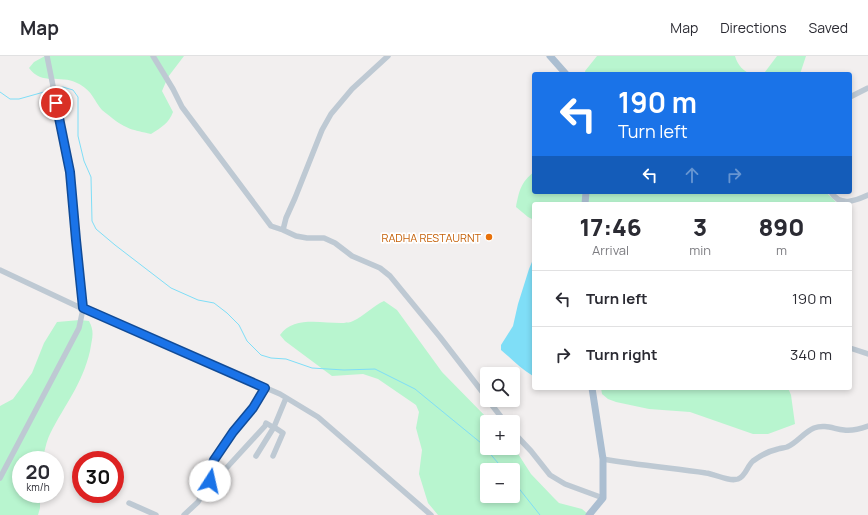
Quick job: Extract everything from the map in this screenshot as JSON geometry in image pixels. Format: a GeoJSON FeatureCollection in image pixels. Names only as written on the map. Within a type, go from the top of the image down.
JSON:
{"type":"FeatureCollection","features":[{"type":"Feature","properties":{"kind":"main road"},"geometry":{"type":"LineString","coordinates":[[550,56],[564,72]]}},
{"type":"Feature","properties":{"kind":"main road"},"geometry":{"type":"LineString","coordinates":[[589,515],[603,498],[603,459],[592,390]]}},
{"type":"Feature","properties":{"kind":"street"},"geometry":{"type":"LineString","coordinates":[[0,478],[78,328],[83,308],[70,172],[47,56]]}},
{"type":"Feature","properties":{"kind":"street"},"geometry":{"type":"LineString","coordinates":[[153,56],[182,107],[271,226],[296,236],[307,238],[324,238],[335,243],[352,256],[380,268],[390,276],[480,389]]}},
{"type":"Feature","properties":{"kind":"street"},"geometry":{"type":"LineString","coordinates":[[283,230],[286,218],[322,130],[331,114],[352,89],[388,56]]}},
{"type":"Feature","properties":{"kind":"street"},"geometry":{"type":"LineString","coordinates":[[852,96],[868,88]]}},
{"type":"Feature","properties":{"kind":"street"},"geometry":{"type":"LineString","coordinates":[[833,194],[837,199],[845,202],[856,200],[868,195]]}},
{"type":"Feature","properties":{"kind":"street"},"geometry":{"type":"LineString","coordinates":[[0,270],[286,398],[318,417],[431,515]]}},
{"type":"Feature","properties":{"kind":"street"},"geometry":{"type":"LineString","coordinates":[[852,349],[868,354]]}},
{"type":"Feature","properties":{"kind":"street"},"geometry":{"type":"LineString","coordinates":[[210,481],[208,475],[214,460],[233,432],[253,408],[265,388]]}},
{"type":"Feature","properties":{"kind":"street"},"geometry":{"type":"LineString","coordinates":[[256,456],[274,427],[286,398]]}},
{"type":"Feature","properties":{"kind":"street"},"geometry":{"type":"LineString","coordinates":[[184,515],[198,502],[210,481],[220,475],[265,426],[266,423],[283,433],[273,456]]}},
{"type":"Feature","properties":{"kind":"street"},"geometry":{"type":"LineString","coordinates":[[603,459],[714,474],[727,479],[736,480],[740,479],[744,475],[751,462],[768,452],[786,447],[814,428],[822,426],[849,430],[868,426]]}},
{"type":"Feature","properties":{"kind":"street"},"geometry":{"type":"LineString","coordinates":[[520,439],[550,475],[565,484],[603,498]]}},
{"type":"Feature","properties":{"kind":"street"},"geometry":{"type":"LineString","coordinates":[[129,503],[156,515]]}},
{"type":"Feature","properties":{"kind":"green space"},"geometry":{"type":"Polygon","coordinates":[[[45,56],[184,56],[168,77],[162,91],[173,112],[165,124],[151,134],[126,127],[102,110],[89,92],[77,83],[64,79],[40,77],[34,73],[29,68],[34,62],[45,56]]]}},
{"type":"Feature","properties":{"kind":"green space"},"geometry":{"type":"Polygon","coordinates":[[[597,56],[735,56],[741,68],[747,72],[585,72],[597,56]]]}},
{"type":"Feature","properties":{"kind":"green space"},"geometry":{"type":"Polygon","coordinates":[[[777,56],[806,56],[801,72],[765,72],[777,56]]]}},
{"type":"Feature","properties":{"kind":"green space"},"geometry":{"type":"Polygon","coordinates":[[[532,174],[532,194],[828,194],[836,202],[532,202],[532,219],[516,207],[521,187],[532,174]]]}},
{"type":"Feature","properties":{"kind":"green space"},"geometry":{"type":"Polygon","coordinates":[[[384,301],[397,310],[442,372],[484,415],[480,415],[480,455],[519,455],[531,474],[559,503],[582,509],[589,515],[438,515],[428,503],[419,474],[422,450],[416,428],[419,412],[416,405],[378,379],[363,374],[332,376],[285,341],[280,335],[293,325],[301,323],[344,323],[351,322],[384,301]]]}},
{"type":"Feature","properties":{"kind":"green space"},"geometry":{"type":"Polygon","coordinates":[[[80,320],[89,321],[91,325],[92,339],[87,363],[73,394],[47,440],[44,451],[12,451],[12,503],[40,503],[38,515],[0,515],[0,406],[13,399],[32,373],[44,343],[57,322],[80,320]]]}},
{"type":"Feature","properties":{"kind":"green space"},"geometry":{"type":"Polygon","coordinates":[[[601,390],[789,390],[791,395],[795,424],[768,434],[753,434],[690,412],[649,409],[616,402],[608,399],[602,394],[601,390]]]}},
{"type":"Feature","properties":{"kind":"water"},"geometry":{"type":"Polygon","coordinates":[[[532,262],[532,375],[501,350],[501,345],[513,326],[532,262]]]}},
{"type":"Feature","properties":{"kind":"waterway"},"geometry":{"type":"LineString","coordinates":[[56,89],[63,87],[73,90],[78,97],[78,136],[84,161],[91,177],[92,221],[96,229],[171,288],[198,300],[214,303],[239,325],[247,341],[261,355],[271,358],[286,359],[312,368],[344,370],[375,369],[415,389],[481,443],[498,463]]}},
{"type":"Feature","properties":{"kind":"waterway"},"geometry":{"type":"LineString","coordinates":[[0,92],[10,99],[19,99],[51,90]]}},
{"type":"Feature","properties":{"kind":"waterway"},"geometry":{"type":"LineString","coordinates":[[520,490],[540,515]]}},
{"type":"Feature","properties":{"kind":"place","name":"RADHA RESTAURNT"},"geometry":{"type":"Point","coordinates":[489,237]}},
{"type":"Feature","properties":{"kind":"route"},"geometry":{"type":"LineString","coordinates":[[56,103],[70,172],[83,308],[265,388],[253,408],[244,417],[214,460],[208,475],[210,481]]}}]}
